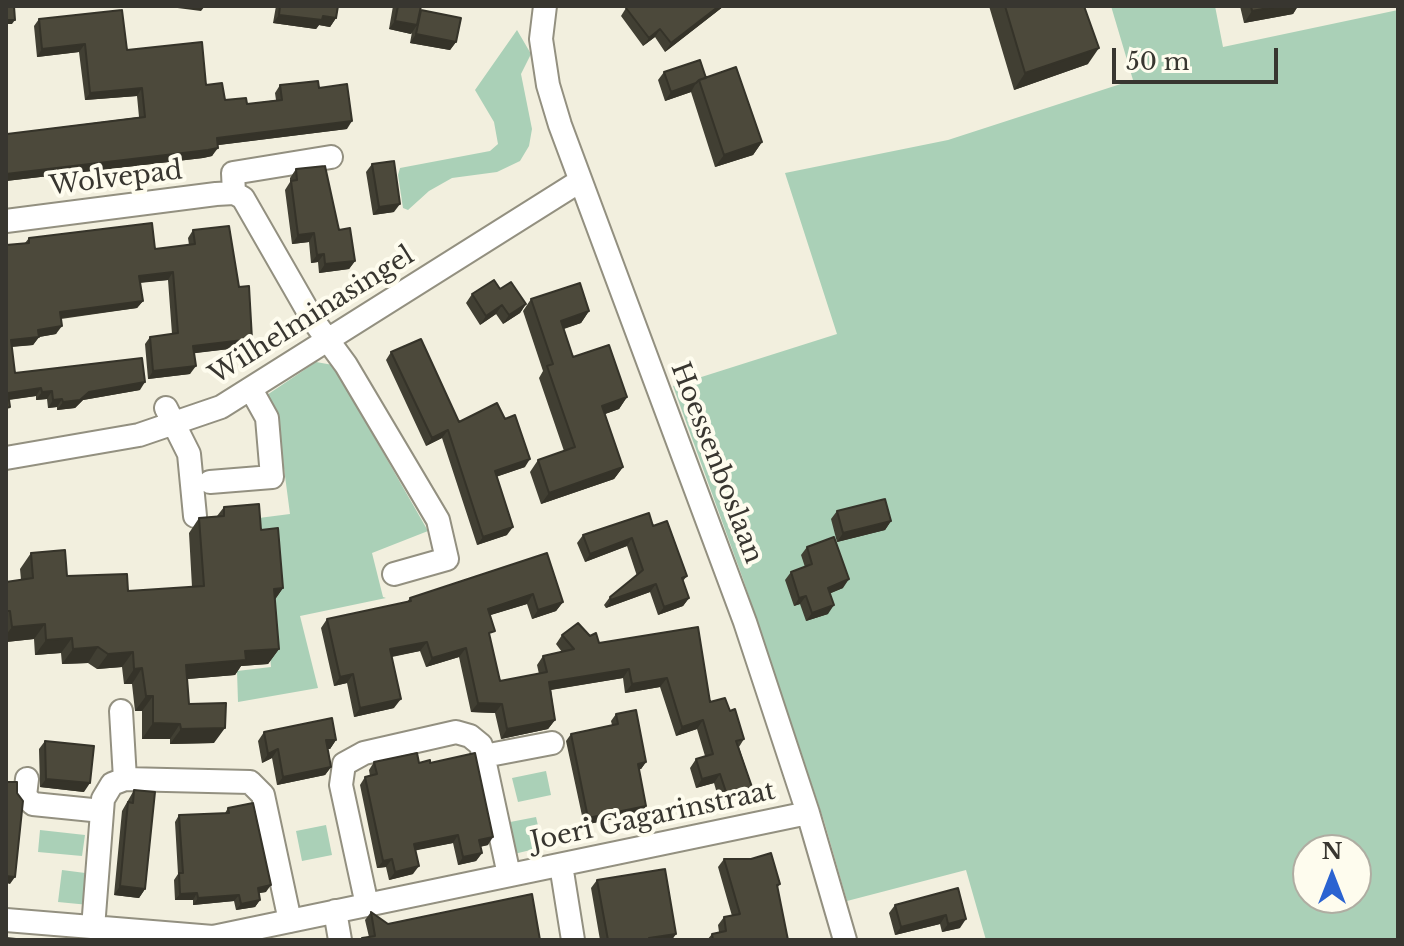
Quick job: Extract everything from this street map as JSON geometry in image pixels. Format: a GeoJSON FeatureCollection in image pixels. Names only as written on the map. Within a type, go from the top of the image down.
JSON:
{"type":"FeatureCollection","features":[{"type":"Feature","properties":{"kind":"street","name":"Hoessenboslaan"},"geometry":{"type":"LineString","coordinates":[[545,6],[541,39],[548,85],[580,181],[745,622],[808,813],[845,940]]}},
{"type":"Feature","properties":{"kind":"street"},"geometry":{"type":"LineString","coordinates":[[331,157],[233,173],[234,193],[243,198],[438,520],[447,559],[394,574]]}},
{"type":"Feature","properties":{"kind":"street","name":"Wilhelminasingel"},"geometry":{"type":"LineString","coordinates":[[6,458],[116,440],[170,416],[221,407],[330,342],[580,181]]}},
{"type":"Feature","properties":{"kind":"street","name":"Wolvepad"},"geometry":{"type":"LineString","coordinates":[[6,221],[234,193]]}},
{"type":"Feature","properties":{"kind":"street"},"geometry":{"type":"LineString","coordinates":[[210,482],[272,477],[267,418],[252,391]]}},
{"type":"Feature","properties":{"kind":"street"},"geometry":{"type":"LineString","coordinates":[[170,416],[189,454],[195,516]]}},
{"type":"Feature","properties":{"kind":"street"},"geometry":{"type":"LineString","coordinates":[[121,711],[125,779]]}},
{"type":"Feature","properties":{"kind":"street"},"geometry":{"type":"LineString","coordinates":[[367,905],[341,785],[344,764],[364,753],[456,732],[470,736],[481,745],[484,756],[552,743]]}},
{"type":"Feature","properties":{"kind":"street","name":"Joeri Gagarinstraat"},"geometry":{"type":"LineString","coordinates":[[484,756],[509,875]]}},
{"type":"Feature","properties":{"kind":"street"},"geometry":{"type":"LineString","coordinates":[[27,779],[25,796],[33,804],[102,811]]}},
{"type":"Feature","properties":{"kind":"street"},"geometry":{"type":"LineString","coordinates":[[93,928],[103,799],[112,784],[125,779],[250,782],[263,795],[290,921]]}},
{"type":"Feature","properties":{"kind":"street","name":"Joeri Gagarinstraat"},"geometry":{"type":"LineString","coordinates":[[6,920],[161,938],[213,937],[808,813]]}},
{"type":"Feature","properties":{"kind":"street"},"geometry":{"type":"LineString","coordinates":[[561,865],[573,940]]}},
{"type":"Feature","properties":{"kind":"street"},"geometry":{"type":"LineString","coordinates":[[335,911],[340,940]]}},
{"type":"Feature","properties":{"kind":"green space"},"geometry":{"type":"Polygon","coordinates":[[[1111,6],[1215,6],[1223,47],[1398,10],[1398,940],[986,940],[966,870],[847,901],[824,821],[743,579],[673,386],[837,334],[785,173],[948,140],[1133,80],[1111,6]]]}},
{"type":"Feature","properties":{"kind":"green space"},"geometry":{"type":"Polygon","coordinates":[[[517,30],[531,54],[521,74],[532,129],[529,146],[520,161],[497,172],[452,178],[429,191],[408,210],[403,208],[398,175],[400,168],[490,151],[498,144],[494,122],[475,90],[517,30]]]}},
{"type":"Feature","properties":{"kind":"green space"},"geometry":{"type":"Polygon","coordinates":[[[316,362],[333,365],[428,531],[372,553],[383,597],[386,598],[300,616],[318,688],[238,702],[237,671],[271,667],[266,608],[251,519],[290,514],[277,415],[264,397],[316,362]]]}},
{"type":"Feature","properties":{"kind":"green space"},"geometry":{"type":"Polygon","coordinates":[[[546,771],[551,795],[518,802],[512,778],[546,771]]]}},
{"type":"Feature","properties":{"kind":"green space"},"geometry":{"type":"Polygon","coordinates":[[[536,817],[543,847],[514,854],[505,823],[536,817]]]}},
{"type":"Feature","properties":{"kind":"green space"},"geometry":{"type":"Polygon","coordinates":[[[326,825],[332,855],[302,861],[296,831],[326,825]]]}},
{"type":"Feature","properties":{"kind":"green space"},"geometry":{"type":"Polygon","coordinates":[[[40,830],[85,835],[82,856],[38,852],[40,830]]]}},
{"type":"Feature","properties":{"kind":"green space"},"geometry":{"type":"Polygon","coordinates":[[[62,870],[93,874],[89,905],[58,902],[62,870]]]}},
{"type":"Feature","properties":{"kind":"building"},"geometry":{"type":"Polygon","coordinates":[[[6,6],[14,6],[15,20],[6,20],[6,6]]]}},
{"type":"Feature","properties":{"kind":"building"},"geometry":{"type":"Polygon","coordinates":[[[280,6],[338,6],[336,18],[323,16],[322,20],[279,15],[280,6]]]}},
{"type":"Feature","properties":{"kind":"building"},"geometry":{"type":"Polygon","coordinates":[[[398,6],[421,6],[417,25],[395,21],[398,6]]]}},
{"type":"Feature","properties":{"kind":"building"},"geometry":{"type":"Polygon","coordinates":[[[719,6],[671,43],[660,29],[649,38],[626,8],[719,6]]]}},
{"type":"Feature","properties":{"kind":"building"},"geometry":{"type":"Polygon","coordinates":[[[1005,6],[1084,6],[1099,48],[1025,73],[1005,6]]]}},
{"type":"Feature","properties":{"kind":"building"},"geometry":{"type":"Polygon","coordinates":[[[1251,6],[1279,6],[1252,11],[1251,6]]]}},
{"type":"Feature","properties":{"kind":"building"},"geometry":{"type":"Polygon","coordinates":[[[122,10],[127,50],[202,42],[206,85],[222,83],[225,100],[246,98],[247,104],[282,100],[280,85],[318,81],[319,88],[347,84],[352,121],[217,138],[218,148],[208,150],[6,174],[6,128],[7,134],[145,117],[142,88],[90,93],[85,44],[42,49],[39,19],[122,10]]]}},
{"type":"Feature","properties":{"kind":"building"},"geometry":{"type":"Polygon","coordinates":[[[421,10],[461,18],[456,42],[416,34],[421,10]]]}},
{"type":"Feature","properties":{"kind":"building"},"geometry":{"type":"Polygon","coordinates":[[[700,60],[706,78],[671,92],[664,72],[700,60]]]}},
{"type":"Feature","properties":{"kind":"building"},"geometry":{"type":"Polygon","coordinates":[[[736,67],[762,142],[724,155],[699,80],[736,67]]]}},
{"type":"Feature","properties":{"kind":"building"},"geometry":{"type":"Polygon","coordinates":[[[394,161],[400,204],[379,207],[372,164],[394,161]]]}},
{"type":"Feature","properties":{"kind":"building"},"geometry":{"type":"Polygon","coordinates":[[[325,166],[339,230],[350,228],[355,261],[325,264],[324,254],[317,255],[314,233],[298,235],[291,181],[297,180],[296,169],[325,166]]]}},
{"type":"Feature","properties":{"kind":"building"},"geometry":{"type":"Polygon","coordinates":[[[152,223],[155,249],[195,244],[193,230],[229,226],[239,287],[249,286],[252,339],[193,346],[196,366],[153,371],[150,337],[178,333],[173,272],[139,276],[143,301],[60,312],[62,326],[38,330],[39,337],[11,340],[15,373],[142,358],[145,382],[89,392],[80,400],[63,402],[62,399],[53,400],[52,391],[42,392],[41,388],[8,393],[10,407],[6,408],[6,245],[29,243],[29,238],[152,223]]]}},
{"type":"Feature","properties":{"kind":"building"},"geometry":{"type":"Polygon","coordinates":[[[494,280],[500,289],[511,282],[526,304],[509,315],[502,305],[486,316],[472,294],[494,280]]]}},
{"type":"Feature","properties":{"kind":"building"},"geometry":{"type":"Polygon","coordinates":[[[580,283],[589,311],[561,321],[573,357],[609,345],[627,397],[602,406],[623,467],[549,493],[538,460],[575,447],[547,366],[553,364],[531,299],[580,283]]]}},
{"type":"Feature","properties":{"kind":"building"},"geometry":{"type":"Polygon","coordinates":[[[421,339],[459,422],[497,403],[505,419],[515,415],[530,459],[495,471],[513,527],[483,537],[448,430],[432,438],[391,352],[421,339]]]}},
{"type":"Feature","properties":{"kind":"building"},"geometry":{"type":"Polygon","coordinates":[[[885,499],[891,521],[843,533],[837,511],[885,499]]]}},
{"type":"Feature","properties":{"kind":"building"},"geometry":{"type":"Polygon","coordinates":[[[259,504],[261,530],[278,528],[283,588],[274,589],[279,649],[245,651],[246,660],[186,665],[189,704],[226,703],[225,728],[181,729],[180,724],[153,723],[153,696],[146,696],[142,668],[134,669],[133,652],[108,654],[98,647],[73,649],[72,638],[46,640],[45,624],[12,627],[10,611],[6,611],[6,582],[33,578],[31,553],[65,550],[67,576],[127,574],[128,591],[204,586],[199,518],[224,516],[224,507],[259,504]]]}},
{"type":"Feature","properties":{"kind":"building"},"geometry":{"type":"Polygon","coordinates":[[[649,513],[653,526],[667,521],[687,576],[682,578],[689,598],[664,607],[656,584],[611,600],[610,597],[643,570],[632,538],[590,554],[583,535],[649,513]]]}},
{"type":"Feature","properties":{"kind":"building"},"geometry":{"type":"Polygon","coordinates":[[[834,537],[849,579],[828,588],[834,605],[812,613],[806,596],[799,598],[791,572],[812,564],[807,547],[834,537]]]}},
{"type":"Feature","properties":{"kind":"building"},"geometry":{"type":"Polygon","coordinates":[[[547,553],[563,602],[538,610],[533,594],[488,609],[495,631],[489,633],[500,681],[547,672],[543,656],[574,649],[562,635],[578,623],[590,636],[596,633],[599,643],[698,627],[710,702],[725,698],[730,711],[735,709],[744,739],[736,741],[752,787],[727,795],[720,774],[702,779],[696,759],[713,754],[703,720],[682,727],[667,678],[632,684],[629,669],[549,682],[555,720],[507,729],[502,704],[478,703],[466,648],[432,658],[427,642],[390,649],[401,699],[360,708],[353,674],[340,677],[327,619],[411,601],[410,598],[547,553]]]}},
{"type":"Feature","properties":{"kind":"building"},"geometry":{"type":"Polygon","coordinates":[[[636,710],[646,762],[638,764],[646,806],[588,818],[571,734],[618,724],[616,714],[636,710]]]}},
{"type":"Feature","properties":{"kind":"building"},"geometry":{"type":"Polygon","coordinates":[[[332,718],[336,740],[326,740],[331,767],[283,777],[278,749],[268,754],[264,732],[332,718]]]}},
{"type":"Feature","properties":{"kind":"building"},"geometry":{"type":"Polygon","coordinates":[[[45,741],[94,746],[90,783],[46,779],[45,741]]]}},
{"type":"Feature","properties":{"kind":"building"},"geometry":{"type":"Polygon","coordinates":[[[417,753],[419,763],[430,760],[430,763],[475,753],[493,837],[479,840],[482,853],[463,857],[458,835],[414,844],[419,866],[395,872],[392,859],[383,861],[365,777],[377,774],[374,762],[417,753]]]}},
{"type":"Feature","properties":{"kind":"building"},"geometry":{"type":"Polygon","coordinates":[[[6,782],[17,782],[17,793],[23,801],[15,877],[6,876],[6,782]]]}},
{"type":"Feature","properties":{"kind":"building"},"geometry":{"type":"Polygon","coordinates":[[[134,790],[155,792],[145,889],[120,886],[128,802],[133,803],[134,790]]]}},
{"type":"Feature","properties":{"kind":"building"},"geometry":{"type":"Polygon","coordinates":[[[253,803],[271,885],[258,888],[260,900],[241,904],[239,895],[198,898],[197,893],[180,894],[179,873],[183,873],[179,815],[229,813],[228,808],[253,803]]]}},
{"type":"Feature","properties":{"kind":"building"},"geometry":{"type":"Polygon","coordinates":[[[771,853],[780,884],[777,885],[788,940],[713,940],[712,934],[726,931],[724,917],[740,914],[724,859],[751,859],[771,853]]]}},
{"type":"Feature","properties":{"kind":"building"},"geometry":{"type":"Polygon","coordinates":[[[665,869],[676,934],[649,940],[608,940],[597,880],[665,869]]]}},
{"type":"Feature","properties":{"kind":"building"},"geometry":{"type":"Polygon","coordinates":[[[958,888],[966,919],[948,924],[946,915],[901,927],[895,905],[958,888]]]}},
{"type":"Feature","properties":{"kind":"building"},"geometry":{"type":"Polygon","coordinates":[[[532,894],[540,940],[362,940],[375,936],[371,912],[388,924],[532,894]]]}}]}
